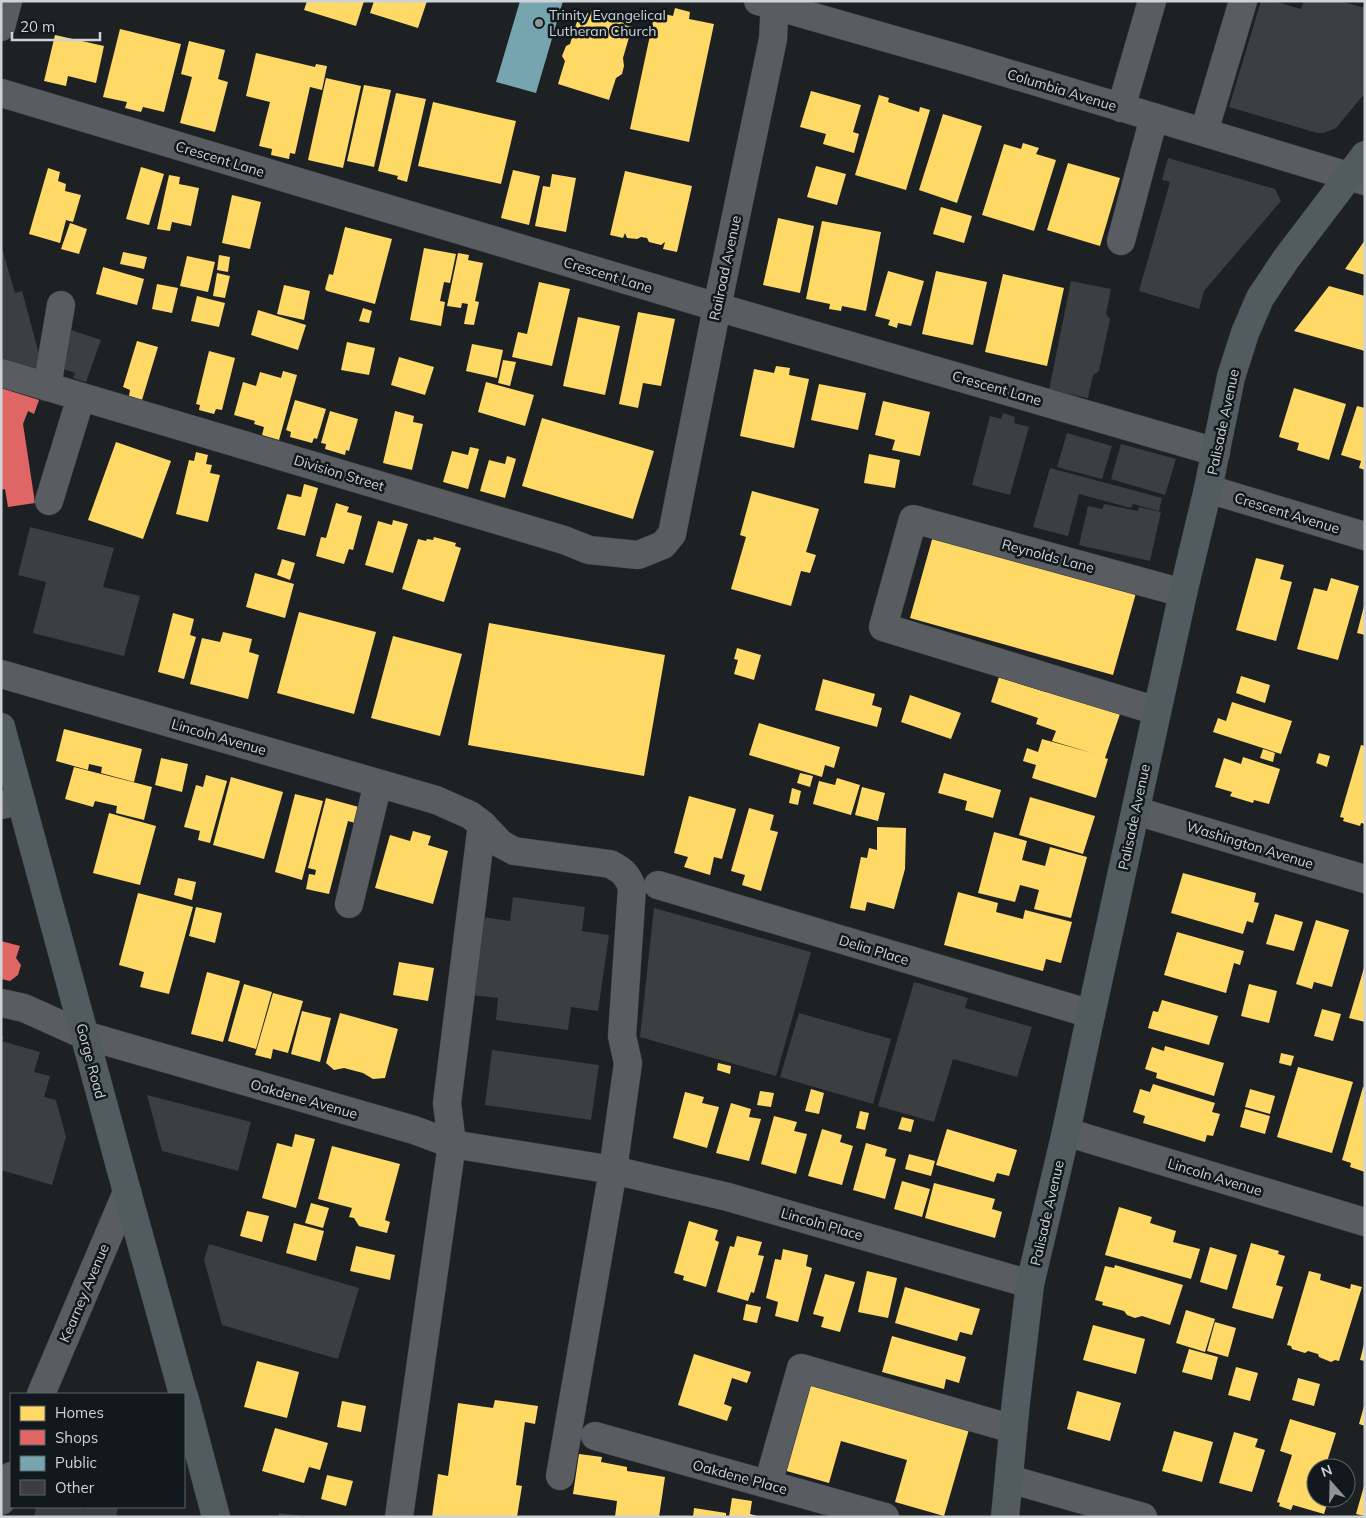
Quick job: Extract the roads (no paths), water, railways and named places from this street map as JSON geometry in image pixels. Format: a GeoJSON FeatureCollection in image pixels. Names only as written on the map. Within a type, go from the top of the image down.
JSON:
{"type":"FeatureCollection","features":[{"type":"Feature","properties":{"kind":"main road","name":"Palisade Avenue"},"geometry":{"type":"LineString","coordinates":[[1005,1517],[1030,1284],[1066,1132],[1090,1014],[1183,593],[1208,489],[1231,377],[1244,333],[1260,298],[1286,260],[1359,170]]}},
{"type":"Feature","properties":{"kind":"main road","name":"Gorge Road"},"geometry":{"type":"LineString","coordinates":[[1,727],[11,803],[84,1035],[126,1192],[183,1393]]}},
{"type":"Feature","properties":{"kind":"main road","name":"Gorge Road"},"geometry":{"type":"LineString","coordinates":[[185,1399],[216,1517]]}},
{"type":"Feature","properties":{"kind":"street"},"geometry":{"type":"LineString","coordinates":[[1,27],[8,1]]}},
{"type":"Feature","properties":{"kind":"street"},"geometry":{"type":"LineString","coordinates":[[1120,108],[1152,1]]}},
{"type":"Feature","properties":{"kind":"street"},"geometry":{"type":"LineString","coordinates":[[1204,132],[1242,1]]}},
{"type":"Feature","properties":{"kind":"street","name":"Columbia Avenue"},"geometry":{"type":"LineString","coordinates":[[769,3],[1154,118],[1359,170]]}},
{"type":"Feature","properties":{"kind":"street","name":"Railroad Avenue"},"geometry":{"type":"LineString","coordinates":[[672,534],[773,39],[769,3]]}},
{"type":"Feature","properties":{"kind":"street","name":"Crescent Lane"},"geometry":{"type":"LineString","coordinates":[[1,94],[717,307],[1216,452]]}},
{"type":"Feature","properties":{"kind":"street"},"geometry":{"type":"LineString","coordinates":[[1121,241],[1154,118]]}},
{"type":"Feature","properties":{"kind":"street"},"geometry":{"type":"LineString","coordinates":[[47,387],[61,305]]}},
{"type":"Feature","properties":{"kind":"street","name":"Division Street"},"geometry":{"type":"LineString","coordinates":[[1,373],[564,540],[589,550],[638,555],[664,545],[672,534]]}},
{"type":"Feature","properties":{"kind":"street"},"geometry":{"type":"LineString","coordinates":[[49,501],[81,397]]}},
{"type":"Feature","properties":{"kind":"street","name":"Crescent Avenue"},"geometry":{"type":"LineString","coordinates":[[1208,489],[1365,536]]}},
{"type":"Feature","properties":{"kind":"street","name":"Reynolds Lane"},"geometry":{"type":"LineString","coordinates":[[1158,711],[883,627],[913,519],[1183,593]]}},
{"type":"Feature","properties":{"kind":"street","name":"Lincoln Avenue"},"geometry":{"type":"LineString","coordinates":[[1,674],[436,800],[470,815],[482,824],[501,844],[514,851],[610,864],[621,869],[629,878],[632,888],[622,1036],[628,1063],[613,1170]]}},
{"type":"Feature","properties":{"kind":"street"},"geometry":{"type":"LineString","coordinates":[[349,904],[378,783]]}},
{"type":"Feature","properties":{"kind":"street","name":"Washington Avenue"},"geometry":{"type":"LineString","coordinates":[[1136,811],[1365,879]]}},
{"type":"Feature","properties":{"kind":"street"},"geometry":{"type":"LineString","coordinates":[[399,1517],[452,1144],[446,1103],[482,824]]}},
{"type":"Feature","properties":{"kind":"street","name":"Delia Place"},"geometry":{"type":"LineString","coordinates":[[658,885],[1090,1014]]}},
{"type":"Feature","properties":{"kind":"street","name":"Oakdene Avenue"},"geometry":{"type":"LineString","coordinates":[[1,1003],[24,1008],[84,1035],[414,1130],[452,1144],[613,1170]]}},
{"type":"Feature","properties":{"kind":"street","name":"Lincoln Avenue"},"geometry":{"type":"LineString","coordinates":[[1066,1132],[1365,1222]]}},
{"type":"Feature","properties":{"kind":"street"},"geometry":{"type":"LineString","coordinates":[[560,1476],[613,1170]]}},
{"type":"Feature","properties":{"kind":"street","name":"Lincoln Place"},"geometry":{"type":"LineString","coordinates":[[613,1170],[728,1197],[1030,1284]]}},
{"type":"Feature","properties":{"kind":"street","name":"Kearney Avenue"},"geometry":{"type":"LineString","coordinates":[[41,1393],[126,1192]]}},
{"type":"Feature","properties":{"kind":"street"},"geometry":{"type":"LineString","coordinates":[[768,1484],[801,1368],[1013,1429]]}},
{"type":"Feature","properties":{"kind":"street","name":"Oakdene Place"},"geometry":{"type":"LineString","coordinates":[[595,1436],[885,1517]]}},
{"type":"Feature","properties":{"kind":"street"},"geometry":{"type":"LineString","coordinates":[[1,1502],[10,1479]]}},
{"type":"Feature","properties":{"kind":"street"},"geometry":{"type":"LineString","coordinates":[[1009,1479],[1144,1517]]}},
{"type":"Feature","properties":{"kind":"place","name":"Trinity Evangelical Lutheran Church"},"geometry":{"type":"Point","coordinates":[539,23]}}]}
